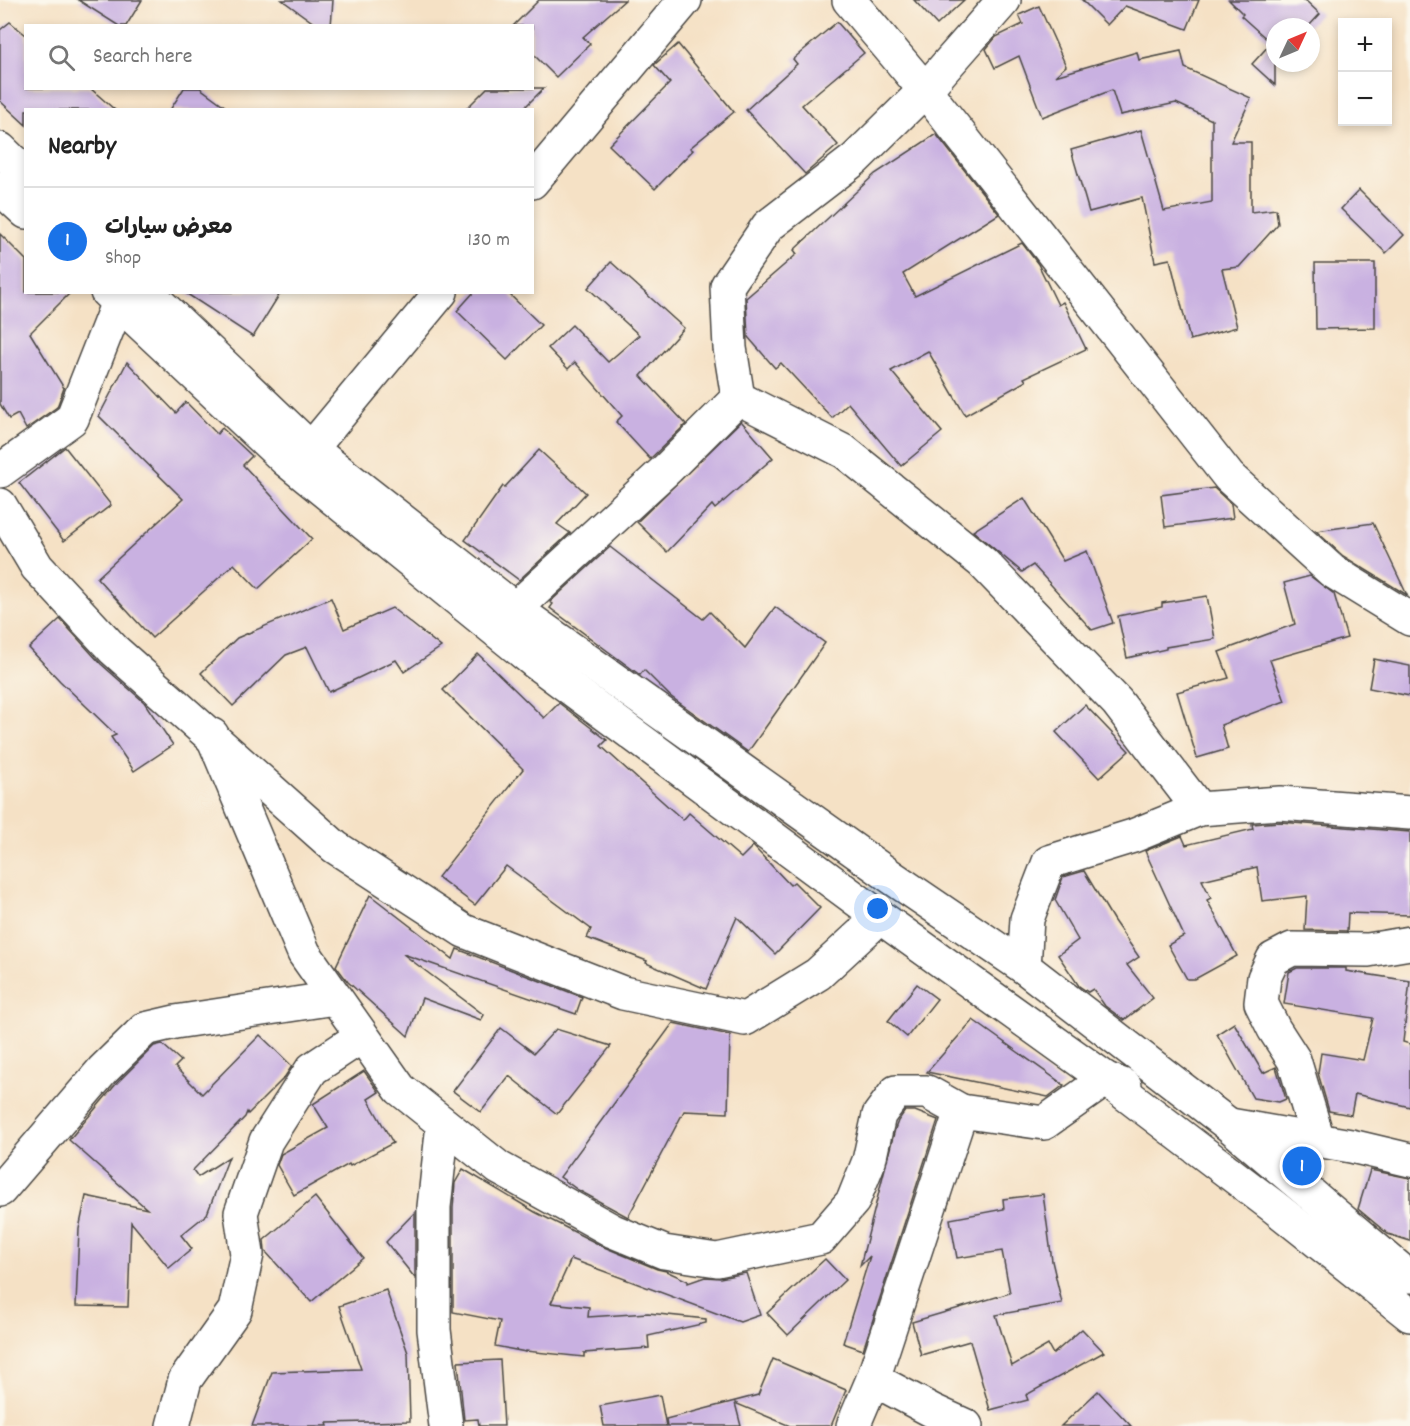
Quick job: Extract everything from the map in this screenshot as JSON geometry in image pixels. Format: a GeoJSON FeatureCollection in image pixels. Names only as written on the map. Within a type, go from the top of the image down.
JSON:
{"type":"FeatureCollection","features":[{"type":"Feature","properties":{"kind":"street"},"geometry":{"type":"LineString","coordinates":[[534,180],[685,0]]}},
{"type":"Feature","properties":{"kind":"street"},"geometry":{"type":"LineString","coordinates":[[849,0],[925,90],[1229,477],[1332,571],[1410,619]]}},
{"type":"Feature","properties":{"kind":"street"},"geometry":{"type":"LineString","coordinates":[[738,398],[730,348],[727,285],[768,226],[855,159],[925,90],[1004,0]]}},
{"type":"Feature","properties":{"kind":"street"},"geometry":{"type":"LineString","coordinates":[[0,149],[24,172]]}},
{"type":"Feature","properties":{"kind":"street"},"geometry":{"type":"LineString","coordinates":[[0,188],[24,211]]}},
{"type":"Feature","properties":{"kind":"street"},"geometry":{"type":"LineString","coordinates":[[311,449],[439,294]]}},
{"type":"Feature","properties":{"kind":"street"},"geometry":{"type":"LineString","coordinates":[[123,295],[311,449],[515,609],[894,878],[1024,967],[1229,1125],[1410,1276]]}},
{"type":"Feature","properties":{"kind":"street"},"geometry":{"type":"LineString","coordinates":[[0,471],[72,419],[123,295]]}},
{"type":"Feature","properties":{"kind":"street"},"geometry":{"type":"LineString","coordinates":[[123,295],[286,460],[535,662],[880,917],[1106,1079],[1273,1206],[1410,1316]]}},
{"type":"Feature","properties":{"kind":"street"},"geometry":{"type":"LineString","coordinates":[[515,609],[668,468],[738,398]]}},
{"type":"Feature","properties":{"kind":"street"},"geometry":{"type":"LineString","coordinates":[[738,398],[845,452],[982,562],[1117,702],[1199,809]]}},
{"type":"Feature","properties":{"kind":"street"},"geometry":{"type":"LineString","coordinates":[[0,505],[37,567],[114,650],[335,847],[464,931],[623,993],[746,1019],[818,974],[880,917]]}},
{"type":"Feature","properties":{"kind":"street"},"geometry":{"type":"LineString","coordinates":[[212,735],[304,954],[399,1089],[499,1168],[612,1231],[664,1252],[717,1260],[821,1238],[853,1201],[869,1161],[879,1115],[896,1092],[927,1092],[960,1111],[1044,1123],[1106,1079]]}},
{"type":"Feature","properties":{"kind":"street"},"geometry":{"type":"LineString","coordinates":[[1024,967],[1027,920],[1049,862],[1133,836],[1199,809],[1280,803],[1410,813]]}},
{"type":"Feature","properties":{"kind":"street"},"geometry":{"type":"LineString","coordinates":[[1318,1140],[1294,1060],[1261,1003],[1264,978],[1273,959],[1292,949],[1368,950],[1410,944]]}},
{"type":"Feature","properties":{"kind":"street"},"geometry":{"type":"LineString","coordinates":[[0,1190],[103,1070],[145,1029],[175,1022],[335,998]]}},
{"type":"Feature","properties":{"kind":"street"},"geometry":{"type":"LineString","coordinates":[[173,1426],[185,1380],[235,1310],[247,1254],[241,1213],[266,1141],[312,1069],[362,1036]]}},
{"type":"Feature","properties":{"kind":"street"},"geometry":{"type":"LineString","coordinates":[[1106,1079],[1229,1125],[1318,1140],[1410,1160]]}},
{"type":"Feature","properties":{"kind":"street"},"geometry":{"type":"LineString","coordinates":[[853,1426],[873,1379],[960,1111]]}},
{"type":"Feature","properties":{"kind":"street"},"geometry":{"type":"LineString","coordinates":[[443,1124],[434,1207],[434,1330],[446,1426]]}},
{"type":"Feature","properties":{"kind":"street"},"geometry":{"type":"LineString","coordinates":[[873,1379],[966,1426]]}},
{"type":"Feature","properties":{"kind":"building"},"geometry":{"type":"Polygon","coordinates":[[[78,0],[142,0],[127,24],[116,24],[78,0]]]}},
{"type":"Feature","properties":{"kind":"building"},"geometry":{"type":"Polygon","coordinates":[[[282,0],[333,0],[331,24],[315,24],[282,0]]]}},
{"type":"Feature","properties":{"kind":"building"},"geometry":{"type":"Polygon","coordinates":[[[539,0],[625,0],[583,37],[590,44],[556,77],[534,55],[534,24],[515,24],[539,0]]]}},
{"type":"Feature","properties":{"kind":"building"},"geometry":{"type":"Polygon","coordinates":[[[914,0],[964,0],[937,25],[914,0]]]}},
{"type":"Feature","properties":{"kind":"building"},"geometry":{"type":"Polygon","coordinates":[[[1082,0],[1199,0],[1187,29],[1125,6],[1107,25],[1082,0]]]}},
{"type":"Feature","properties":{"kind":"building"},"geometry":{"type":"Polygon","coordinates":[[[1229,0],[1305,0],[1320,14],[1316,18],[1266,18],[1266,38],[1241,16],[1243,14],[1229,0]]]}},
{"type":"Feature","properties":{"kind":"building"},"geometry":{"type":"Polygon","coordinates":[[[1039,6],[1066,66],[1055,76],[1137,52],[1139,60],[1181,51],[1185,68],[1251,98],[1231,142],[1251,142],[1251,212],[1276,209],[1278,224],[1239,267],[1222,269],[1237,327],[1190,340],[1170,259],[1155,262],[1142,198],[1089,212],[1071,150],[1141,130],[1164,211],[1212,202],[1212,120],[1176,103],[1120,115],[1112,90],[1042,117],[1019,56],[995,68],[986,49],[996,37],[1023,24],[1019,15],[1039,6]]]}},
{"type":"Feature","properties":{"kind":"building"},"geometry":{"type":"Polygon","coordinates":[[[10,22],[24,33],[24,90],[92,90],[113,108],[24,108],[24,123],[0,101],[0,30],[10,22]]]}},
{"type":"Feature","properties":{"kind":"building"},"geometry":{"type":"Polygon","coordinates":[[[837,22],[864,53],[802,105],[838,145],[805,174],[746,110],[797,64],[793,59],[837,22]]]}},
{"type":"Feature","properties":{"kind":"building"},"geometry":{"type":"Polygon","coordinates":[[[678,44],[734,112],[690,148],[693,150],[655,189],[609,145],[670,83],[654,65],[678,44]]]}},
{"type":"Feature","properties":{"kind":"building"},"geometry":{"type":"Polygon","coordinates":[[[1266,49],[1266,72],[1275,72],[1275,85],[1252,64],[1266,49]]]}},
{"type":"Feature","properties":{"kind":"building"},"geometry":{"type":"Polygon","coordinates":[[[544,88],[524,108],[467,108],[485,90],[544,88]]]}},
{"type":"Feature","properties":{"kind":"building"},"geometry":{"type":"Polygon","coordinates":[[[183,90],[203,90],[227,108],[171,108],[183,90]]]}},
{"type":"Feature","properties":{"kind":"building"},"geometry":{"type":"Polygon","coordinates":[[[936,134],[999,214],[903,274],[915,296],[1022,243],[1038,264],[1058,305],[1063,302],[1086,349],[1024,378],[1026,381],[965,415],[928,351],[891,371],[942,432],[901,466],[848,403],[832,418],[781,363],[775,368],[748,337],[746,298],[797,254],[794,250],[875,174],[936,134]]]}},
{"type":"Feature","properties":{"kind":"building"},"geometry":{"type":"Polygon","coordinates":[[[1359,190],[1404,235],[1386,253],[1341,209],[1359,190]]]}},
{"type":"Feature","properties":{"kind":"building"},"geometry":{"type":"Polygon","coordinates":[[[0,234],[24,258],[24,294],[69,294],[30,333],[64,388],[57,407],[26,429],[18,414],[9,419],[0,404],[0,234]]]}},
{"type":"Feature","properties":{"kind":"building"},"geometry":{"type":"Polygon","coordinates":[[[611,262],[684,328],[641,376],[686,424],[650,459],[616,422],[622,416],[575,362],[568,369],[548,348],[572,325],[608,362],[639,335],[588,288],[611,262]]]}},
{"type":"Feature","properties":{"kind":"building"},"geometry":{"type":"Polygon","coordinates":[[[1315,263],[1375,263],[1375,328],[1316,329],[1315,263]]]}},
{"type":"Feature","properties":{"kind":"building"},"geometry":{"type":"Polygon","coordinates":[[[187,294],[280,294],[253,337],[187,294]]]}},
{"type":"Feature","properties":{"kind":"building"},"geometry":{"type":"Polygon","coordinates":[[[472,294],[509,294],[541,325],[507,360],[457,311],[472,294]]]}},
{"type":"Feature","properties":{"kind":"building"},"geometry":{"type":"Polygon","coordinates":[[[127,362],[176,413],[186,402],[217,434],[222,428],[252,456],[243,465],[312,539],[258,589],[234,564],[152,638],[97,578],[183,499],[99,416],[127,362]]]}},
{"type":"Feature","properties":{"kind":"building"},"geometry":{"type":"Polygon","coordinates":[[[741,421],[773,458],[715,509],[712,505],[667,552],[637,522],[741,421]]]}},
{"type":"Feature","properties":{"kind":"building"},"geometry":{"type":"Polygon","coordinates":[[[65,447],[111,505],[64,541],[19,483],[65,447]]]}},
{"type":"Feature","properties":{"kind":"building"},"geometry":{"type":"Polygon","coordinates":[[[539,450],[586,493],[557,524],[570,533],[519,580],[465,540],[503,486],[505,487],[539,450]]]}},
{"type":"Feature","properties":{"kind":"building"},"geometry":{"type":"Polygon","coordinates":[[[1214,488],[1231,504],[1233,518],[1165,527],[1161,495],[1214,488]]]}},
{"type":"Feature","properties":{"kind":"building"},"geometry":{"type":"Polygon","coordinates":[[[1024,498],[1063,561],[1087,551],[1113,623],[1092,630],[1033,565],[1022,572],[973,531],[1024,498]]]}},
{"type":"Feature","properties":{"kind":"building"},"geometry":{"type":"Polygon","coordinates":[[[1373,523],[1407,595],[1343,556],[1316,531],[1373,523]]]}},
{"type":"Feature","properties":{"kind":"building"},"geometry":{"type":"Polygon","coordinates":[[[610,547],[703,619],[710,612],[745,648],[775,607],[825,643],[748,752],[670,696],[644,670],[640,675],[550,608],[553,604],[550,602],[610,547]]]}},
{"type":"Feature","properties":{"kind":"building"},"geometry":{"type":"Polygon","coordinates":[[[1310,576],[1334,594],[1347,638],[1270,660],[1285,701],[1221,725],[1228,749],[1197,758],[1177,692],[1229,678],[1219,652],[1295,624],[1284,583],[1310,576]]]}},
{"type":"Feature","properties":{"kind":"building"},"geometry":{"type":"Polygon","coordinates":[[[1207,596],[1215,639],[1166,647],[1166,649],[1127,658],[1118,616],[1162,607],[1162,603],[1207,596]]]}},
{"type":"Feature","properties":{"kind":"building"},"geometry":{"type":"Polygon","coordinates":[[[331,598],[344,629],[392,608],[441,647],[404,672],[396,660],[329,692],[307,647],[286,655],[233,706],[201,673],[237,638],[331,598]]]}},
{"type":"Feature","properties":{"kind":"building"},"geometry":{"type":"Polygon","coordinates":[[[60,619],[101,664],[144,702],[173,745],[134,771],[111,737],[116,735],[29,648],[60,619]]]}},
{"type":"Feature","properties":{"kind":"building"},"geometry":{"type":"Polygon","coordinates":[[[478,654],[544,718],[559,703],[607,740],[601,746],[683,820],[689,813],[741,858],[753,846],[790,885],[794,882],[820,908],[775,954],[737,917],[706,989],[646,963],[647,961],[587,938],[591,929],[506,866],[475,905],[438,877],[523,769],[443,690],[478,654]]]}},
{"type":"Feature","properties":{"kind":"building"},"geometry":{"type":"Polygon","coordinates":[[[1374,659],[1410,666],[1410,696],[1369,688],[1374,659]]]}},
{"type":"Feature","properties":{"kind":"building"},"geometry":{"type":"Polygon","coordinates":[[[1085,705],[1129,751],[1099,778],[1056,732],[1085,705]]]}},
{"type":"Feature","properties":{"kind":"building"},"geometry":{"type":"Polygon","coordinates":[[[1280,822],[1410,832],[1410,915],[1348,913],[1347,931],[1305,930],[1307,896],[1262,901],[1257,867],[1202,880],[1211,898],[1207,900],[1237,956],[1195,979],[1187,979],[1168,945],[1184,936],[1145,851],[1182,836],[1186,845],[1253,829],[1252,824],[1280,822]]]}},
{"type":"Feature","properties":{"kind":"building"},"geometry":{"type":"Polygon","coordinates":[[[1084,871],[1139,957],[1127,965],[1153,998],[1124,1020],[1105,1006],[1093,989],[1088,992],[1079,986],[1058,955],[1078,940],[1055,900],[1063,877],[1084,871]]]}},
{"type":"Feature","properties":{"kind":"building"},"geometry":{"type":"Polygon","coordinates":[[[370,895],[453,959],[457,949],[582,997],[576,1014],[403,954],[484,1015],[481,1020],[422,998],[408,1036],[348,982],[336,966],[370,895]]]}},
{"type":"Feature","properties":{"kind":"building"},"geometry":{"type":"Polygon","coordinates":[[[1297,968],[1346,968],[1346,971],[1410,981],[1403,1042],[1410,1044],[1410,1107],[1355,1094],[1351,1115],[1329,1111],[1318,1073],[1321,1053],[1363,1060],[1373,1018],[1284,1004],[1289,972],[1297,968]]]}},
{"type":"Feature","properties":{"kind":"building"},"geometry":{"type":"Polygon","coordinates":[[[917,984],[937,999],[907,1037],[888,1021],[917,984]]]}},
{"type":"Feature","properties":{"kind":"building"},"geometry":{"type":"Polygon","coordinates":[[[973,1020],[1064,1085],[1048,1097],[927,1072],[973,1020]]]}},
{"type":"Feature","properties":{"kind":"building"},"geometry":{"type":"Polygon","coordinates":[[[673,1023],[730,1035],[728,1113],[684,1111],[628,1217],[578,1190],[560,1177],[673,1023]]]}},
{"type":"Feature","properties":{"kind":"building"},"geometry":{"type":"Polygon","coordinates":[[[1234,1023],[1263,1073],[1276,1067],[1286,1099],[1279,1102],[1253,1098],[1217,1034],[1234,1023]]]}},
{"type":"Feature","properties":{"kind":"building"},"geometry":{"type":"Polygon","coordinates":[[[501,1028],[534,1053],[556,1029],[611,1046],[557,1114],[509,1076],[481,1112],[453,1091],[501,1028]]]}},
{"type":"Feature","properties":{"kind":"building"},"geometry":{"type":"Polygon","coordinates":[[[260,1035],[292,1066],[284,1078],[248,1114],[247,1112],[245,1117],[193,1170],[198,1177],[229,1157],[207,1214],[181,1235],[192,1249],[169,1268],[131,1222],[128,1307],[76,1306],[79,1229],[86,1196],[147,1209],[69,1140],[117,1083],[154,1046],[162,1044],[181,1061],[175,1067],[202,1094],[260,1035]]]}},
{"type":"Feature","properties":{"kind":"building"},"geometry":{"type":"Polygon","coordinates":[[[364,1071],[379,1092],[368,1099],[393,1143],[350,1166],[349,1164],[294,1195],[277,1165],[281,1154],[328,1128],[313,1104],[364,1071]]]}},
{"type":"Feature","properties":{"kind":"building"},"geometry":{"type":"Polygon","coordinates":[[[905,1111],[915,1111],[938,1120],[863,1350],[843,1343],[870,1256],[860,1266],[895,1129],[905,1111]]]}},
{"type":"Feature","properties":{"kind":"building"},"geometry":{"type":"Polygon","coordinates":[[[463,1169],[535,1212],[604,1247],[666,1271],[688,1283],[705,1277],[720,1278],[746,1273],[760,1315],[740,1322],[571,1259],[551,1303],[589,1307],[588,1317],[648,1313],[706,1319],[706,1323],[648,1336],[649,1348],[584,1353],[584,1357],[526,1352],[495,1346],[500,1321],[453,1312],[453,1208],[455,1183],[463,1169]]]}},
{"type":"Feature","properties":{"kind":"building"},"geometry":{"type":"Polygon","coordinates":[[[1370,1170],[1410,1178],[1410,1241],[1388,1234],[1358,1209],[1370,1170]]]}},
{"type":"Feature","properties":{"kind":"building"},"geometry":{"type":"Polygon","coordinates":[[[1043,1194],[1052,1261],[1062,1303],[996,1315],[1012,1366],[1048,1345],[1053,1354],[1082,1329],[1104,1352],[1026,1395],[1028,1400],[990,1410],[970,1341],[921,1355],[912,1322],[1010,1293],[1002,1251],[957,1258],[950,1219],[1004,1209],[1003,1199],[1043,1194]]]}},
{"type":"Feature","properties":{"kind":"building"},"geometry":{"type":"Polygon","coordinates":[[[315,1197],[363,1258],[311,1302],[265,1251],[264,1240],[315,1197]]]}},
{"type":"Feature","properties":{"kind":"building"},"geometry":{"type":"Polygon","coordinates":[[[415,1212],[415,1278],[386,1242],[415,1212]]]}},
{"type":"Feature","properties":{"kind":"building"},"geometry":{"type":"Polygon","coordinates":[[[825,1259],[845,1280],[788,1335],[767,1313],[825,1259]]]}},
{"type":"Feature","properties":{"kind":"building"},"geometry":{"type":"Polygon","coordinates":[[[386,1290],[408,1353],[410,1421],[327,1423],[328,1426],[252,1426],[272,1372],[361,1369],[339,1306],[386,1290]]]}},
{"type":"Feature","properties":{"kind":"building"},"geometry":{"type":"Polygon","coordinates":[[[773,1359],[846,1390],[831,1426],[790,1426],[735,1403],[741,1426],[667,1426],[666,1419],[758,1395],[773,1359]]]}},
{"type":"Feature","properties":{"kind":"building"},"geometry":{"type":"Polygon","coordinates":[[[500,1360],[504,1426],[479,1426],[478,1419],[464,1420],[458,1362],[500,1360]]]}},
{"type":"Feature","properties":{"kind":"building"},"geometry":{"type":"Polygon","coordinates":[[[1098,1391],[1131,1426],[1061,1426],[1098,1391]]]}},
{"type":"Feature","properties":{"kind":"building"},"geometry":{"type":"Polygon","coordinates":[[[660,1395],[666,1426],[604,1426],[600,1406],[660,1395]]]}},
{"type":"Feature","properties":{"kind":"place","name":"معرض سيارات"},"geometry":{"type":"Point","coordinates":[1302,1166]}}]}
